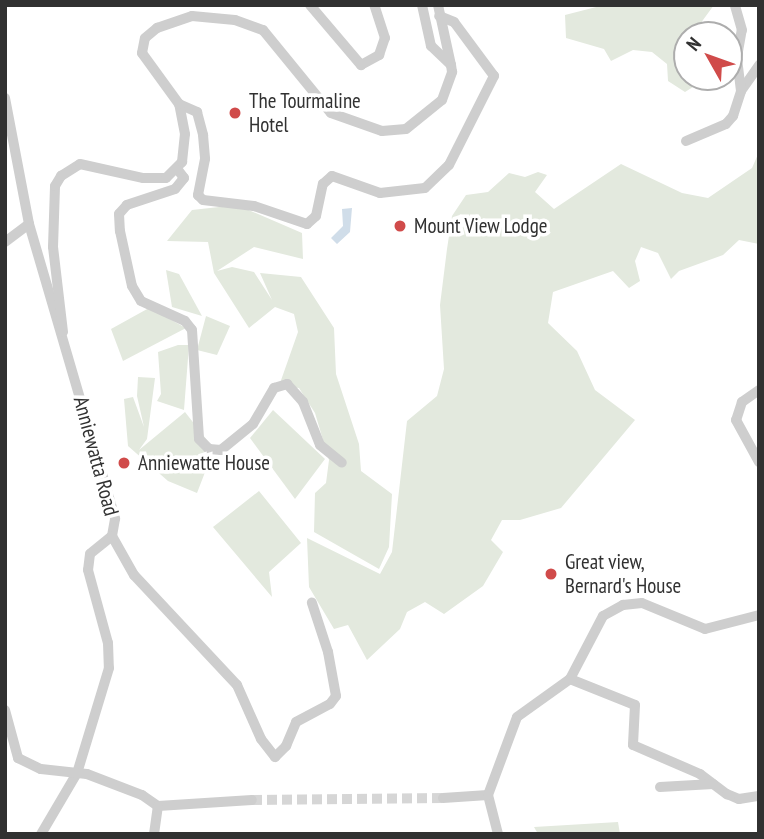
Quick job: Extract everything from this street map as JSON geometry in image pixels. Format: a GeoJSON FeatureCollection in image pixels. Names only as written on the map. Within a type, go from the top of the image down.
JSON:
{"type":"FeatureCollection","features":[{"type":"Feature","properties":{"kind":"street"},"geometry":{"type":"LineString","coordinates":[[310,5],[354,61],[362,65],[379,55],[385,38],[374,5]]}},
{"type":"Feature","properties":{"kind":"street"},"geometry":{"type":"LineString","coordinates":[[422,5],[431,46],[451,65]]}},
{"type":"Feature","properties":{"kind":"street"},"geometry":{"type":"LineString","coordinates":[[62,332],[52,247],[55,186],[61,176],[79,164],[143,178],[166,178],[178,170],[185,134],[179,104],[142,53],[143,44],[157,28],[192,16],[235,20],[263,30],[297,67],[322,106],[382,131],[406,129],[425,117],[442,100],[451,65],[438,11]]}},
{"type":"Feature","properties":{"kind":"street"},"geometry":{"type":"LineString","coordinates":[[179,104],[197,113],[203,135],[205,159],[198,195],[203,200],[254,206],[307,225],[316,216],[323,184],[332,176],[380,193],[425,188],[449,165],[494,76],[454,22],[438,11]]}},
{"type":"Feature","properties":{"kind":"street"},"geometry":{"type":"LineString","coordinates":[[743,88],[759,65]]}},
{"type":"Feature","properties":{"kind":"street"},"geometry":{"type":"LineString","coordinates":[[686,141],[726,124],[741,91]]}},
{"type":"Feature","properties":{"kind":"street","name":"Anniewatta Road"},"geometry":{"type":"LineString","coordinates":[[5,98],[29,224],[115,519],[112,536],[90,554],[91,594],[108,643],[109,668],[76,773]]}},
{"type":"Feature","properties":{"kind":"street"},"geometry":{"type":"LineString","coordinates":[[178,170],[184,178],[180,186],[127,205],[120,223],[132,286],[141,301],[185,321],[191,330],[199,439],[209,449],[221,450],[253,424],[274,388],[287,384],[303,402],[320,445],[342,463]]}},
{"type":"Feature","properties":{"kind":"street"},"geometry":{"type":"LineString","coordinates":[[5,242],[29,224]]}},
{"type":"Feature","properties":{"kind":"street"},"geometry":{"type":"LineString","coordinates":[[759,390],[742,402],[736,420],[759,462]]}},
{"type":"Feature","properties":{"kind":"street"},"geometry":{"type":"LineString","coordinates":[[112,536],[134,575],[237,685],[261,739],[275,757],[286,746],[296,722],[330,704],[336,696],[328,652],[312,603]]}},
{"type":"Feature","properties":{"kind":"street"},"geometry":{"type":"LineString","coordinates":[[498,834],[488,795],[517,717],[570,679],[603,616],[623,605],[642,603],[705,629],[759,615]]}},
{"type":"Feature","properties":{"kind":"street"},"geometry":{"type":"LineString","coordinates":[[570,679],[635,705],[630,743],[739,799],[759,796]]}},
{"type":"Feature","properties":{"kind":"street"},"geometry":{"type":"LineString","coordinates":[[5,710],[19,758],[41,769],[76,773],[142,794],[158,806],[252,800]]}},
{"type":"Feature","properties":{"kind":"street"},"geometry":{"type":"LineString","coordinates":[[41,834],[76,773]]}},
{"type":"Feature","properties":{"kind":"street"},"geometry":{"type":"LineString","coordinates":[[660,787],[713,784]]}},
{"type":"Feature","properties":{"kind":"street"},"geometry":{"type":"LineString","coordinates":[[443,798],[488,795]]}},
{"type":"Feature","properties":{"kind":"street"},"geometry":{"type":"LineString","coordinates":[[154,834],[158,806]]}},
{"type":"Feature","properties":{"kind":"shaded area"},"geometry":{"type":"Polygon","coordinates":[[[604,5],[714,5],[702,21],[673,21],[673,84],[668,81],[667,64],[652,52],[633,50],[611,61],[604,49],[566,38],[565,15],[604,5]]]}},
{"type":"Feature","properties":{"kind":"shaded area"},"geometry":{"type":"Polygon","coordinates":[[[759,152],[759,244],[739,240],[723,255],[679,271],[671,279],[658,253],[641,247],[635,261],[640,281],[629,288],[613,271],[553,292],[548,323],[577,351],[595,390],[635,420],[561,508],[520,520],[502,520],[491,540],[503,552],[483,586],[444,614],[425,602],[407,612],[400,629],[367,660],[348,625],[334,629],[309,587],[307,538],[380,574],[392,552],[407,421],[437,396],[444,369],[440,305],[447,249],[452,216],[466,195],[488,192],[509,173],[525,177],[538,172],[547,175],[535,192],[554,209],[621,164],[682,193],[708,198],[752,168],[759,152]]]}},
{"type":"Feature","properties":{"kind":"shaded area"},"geometry":{"type":"Polygon","coordinates":[[[237,205],[302,233],[303,259],[254,247],[217,271],[232,267],[254,272],[272,300],[260,273],[301,277],[334,328],[336,374],[359,444],[361,471],[392,494],[389,547],[379,569],[314,532],[315,493],[326,483],[329,460],[315,413],[299,388],[279,386],[298,332],[294,314],[275,307],[249,328],[214,273],[208,242],[167,241],[192,210],[237,205]]]}},
{"type":"Feature","properties":{"kind":"shaded area"},"geometry":{"type":"Polygon","coordinates":[[[352,208],[350,232],[337,244],[331,238],[343,226],[342,209],[352,208]]]}},
{"type":"Feature","properties":{"kind":"shaded area"},"geometry":{"type":"Polygon","coordinates":[[[166,270],[179,274],[202,316],[172,307],[166,270]]]}},
{"type":"Feature","properties":{"kind":"shaded area"},"geometry":{"type":"Polygon","coordinates":[[[149,308],[186,328],[123,361],[111,329],[149,308]]]}},
{"type":"Feature","properties":{"kind":"shaded area"},"geometry":{"type":"Polygon","coordinates":[[[206,316],[230,326],[217,355],[197,350],[206,316]]]}},
{"type":"Feature","properties":{"kind":"shaded area"},"geometry":{"type":"Polygon","coordinates":[[[178,345],[189,345],[184,410],[157,401],[161,394],[158,352],[178,345]]]}},
{"type":"Feature","properties":{"kind":"shaded area"},"geometry":{"type":"Polygon","coordinates":[[[138,377],[155,378],[147,439],[139,450],[185,412],[214,449],[197,493],[168,481],[128,446],[124,399],[133,397],[144,427],[137,396],[138,377]]]}},
{"type":"Feature","properties":{"kind":"shaded area"},"geometry":{"type":"Polygon","coordinates":[[[273,410],[325,459],[295,499],[250,438],[273,410]]]}},
{"type":"Feature","properties":{"kind":"shaded area"},"geometry":{"type":"Polygon","coordinates":[[[259,491],[301,543],[269,572],[272,597],[213,527],[259,491]]]}},
{"type":"Feature","properties":{"kind":"shaded area"},"geometry":{"type":"Polygon","coordinates":[[[618,822],[620,834],[538,834],[534,827],[618,822]]]}},
{"type":"Feature","properties":{"kind":"tunnel"},"geometry":{"type":"LineString","coordinates":[[252,800],[443,798]]}},
{"type":"Feature","properties":{"kind":"place","name":"The Tourmaline Hotel"},"geometry":{"type":"Point","coordinates":[235,113]}},
{"type":"Feature","properties":{"kind":"place","name":"Mount View Lodge"},"geometry":{"type":"Point","coordinates":[400,226]}},
{"type":"Feature","properties":{"kind":"place","name":"Anniewatte House"},"geometry":{"type":"Point","coordinates":[124,463]}},
{"type":"Feature","properties":{"kind":"place","name":"Great view, Bernard's House"},"geometry":{"type":"Point","coordinates":[551,574]}}]}
